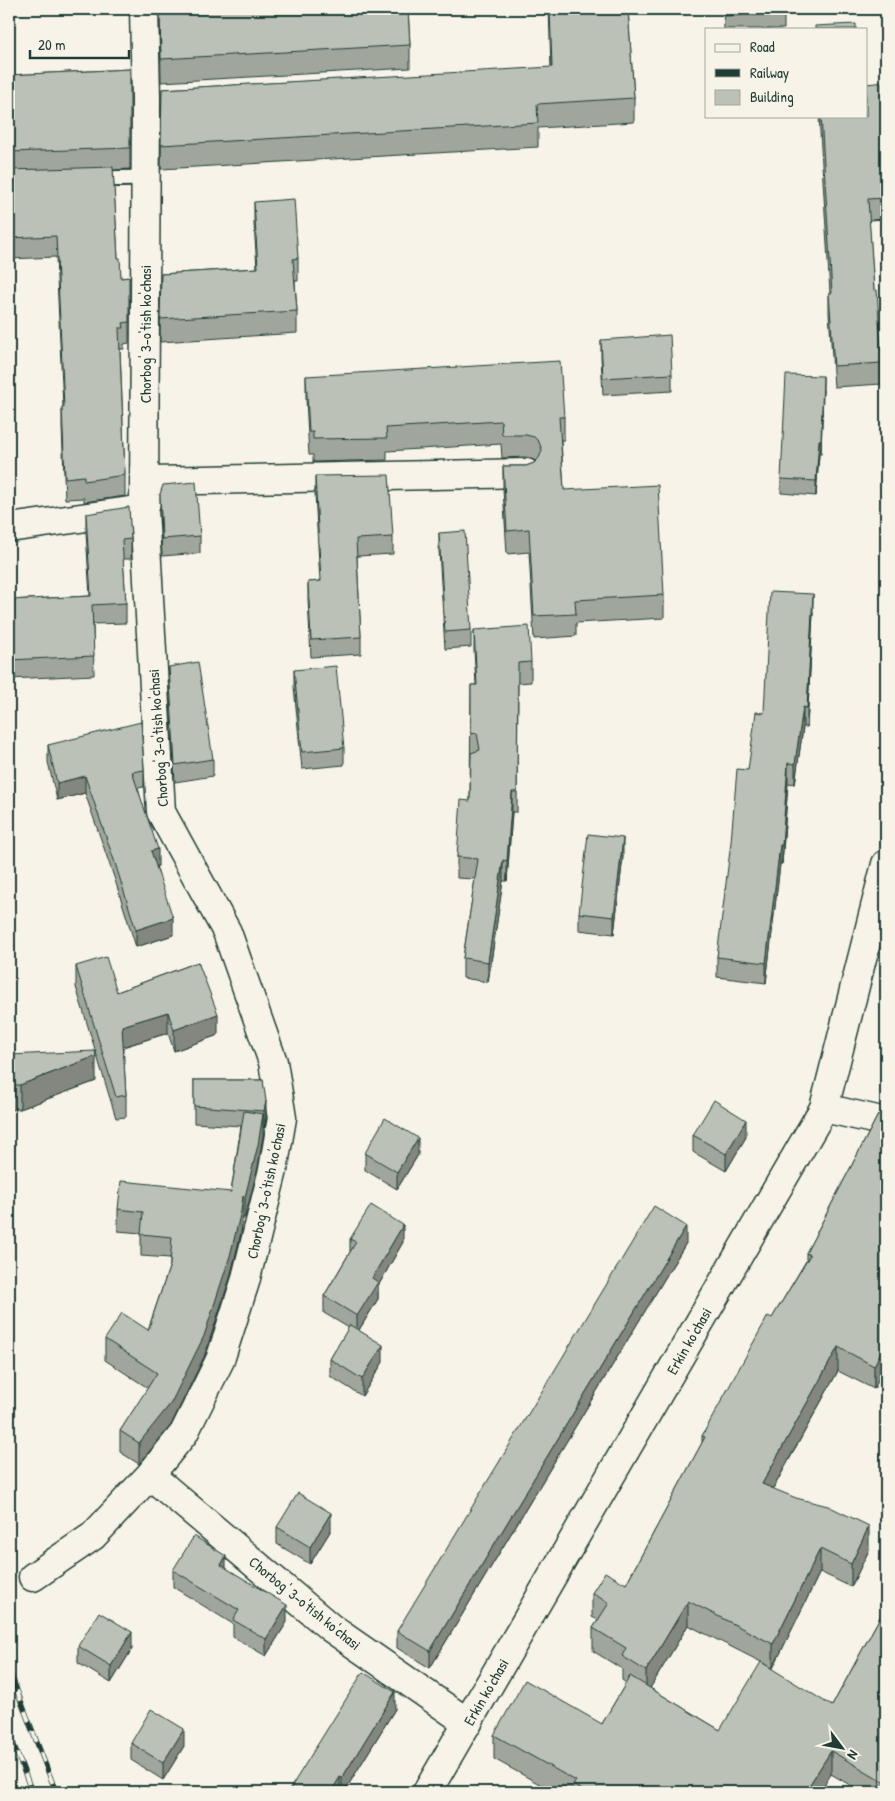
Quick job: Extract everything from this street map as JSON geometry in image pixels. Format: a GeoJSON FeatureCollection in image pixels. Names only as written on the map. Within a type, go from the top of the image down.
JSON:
{"type":"FeatureCollection","features":[{"type":"Feature","properties":{"kind":"street","name":"Chorbog' 3-o'tish ko'chasi"},"geometry":{"type":"LineString","coordinates":[[33,1576],[93,1536],[150,1475],[184,1433],[220,1360],[245,1282],[273,1170],[282,1118],[273,1062],[227,932],[162,812],[144,509],[146,178],[156,98],[144,9]]}},
{"type":"Feature","properties":{"kind":"street"},"geometry":{"type":"LineString","coordinates":[[9,528],[144,509],[153,481],[526,474]]}},
{"type":"Feature","properties":{"kind":"street","name":"Erkin ko'chasi"},"geometry":{"type":"LineString","coordinates":[[427,1792],[824,1108],[886,864]]}},
{"type":"Feature","properties":{"kind":"street"},"geometry":{"type":"LineString","coordinates":[[824,1108],[886,1122]]}},
{"type":"Feature","properties":{"kind":"street","name":"Chorbog' 3-o'tish ko'chasi"},"geometry":{"type":"LineString","coordinates":[[150,1475],[331,1628],[468,1723]]}},
{"type":"Feature","properties":{"kind":"lane"},"geometry":{"type":"LineString","coordinates":[[77,180],[146,178]]}},
{"type":"Feature","properties":{"kind":"building"},"geometry":{"type":"Polygon","coordinates":[[[160,9],[408,9],[410,45],[161,59],[160,9]]]}},
{"type":"Feature","properties":{"kind":"building"},"geometry":{"type":"Polygon","coordinates":[[[550,9],[628,9],[634,98],[537,104],[538,123],[161,145],[162,89],[552,67],[550,9]]]}},
{"type":"Feature","properties":{"kind":"building"},"geometry":{"type":"Polygon","coordinates":[[[724,9],[784,9],[784,12],[725,16],[724,9]]]}},
{"type":"Feature","properties":{"kind":"building"},"geometry":{"type":"Polygon","coordinates":[[[856,24],[856,28],[815,28],[815,26],[856,24]]]}},
{"type":"Feature","properties":{"kind":"building"},"geometry":{"type":"Polygon","coordinates":[[[130,69],[130,148],[9,152],[9,75],[130,69]]]}},
{"type":"Feature","properties":{"kind":"building"},"geometry":{"type":"Polygon","coordinates":[[[886,82],[886,198],[868,199],[874,290],[877,290],[882,363],[834,366],[829,293],[832,293],[821,118],[868,118],[868,84],[886,82]]]}},
{"type":"Feature","properties":{"kind":"building"},"geometry":{"type":"Polygon","coordinates":[[[113,167],[118,258],[120,258],[121,278],[129,277],[129,322],[123,323],[124,328],[119,328],[125,475],[84,481],[84,476],[65,478],[62,407],[64,407],[56,236],[9,238],[9,170],[113,167]]]}},
{"type":"Feature","properties":{"kind":"building"},"geometry":{"type":"Polygon","coordinates":[[[294,199],[298,258],[293,259],[297,311],[160,319],[161,274],[258,268],[254,202],[294,199]]]}},
{"type":"Feature","properties":{"kind":"building"},"geometry":{"type":"Polygon","coordinates":[[[670,335],[672,374],[603,378],[601,340],[670,335]]]}},
{"type":"Feature","properties":{"kind":"building"},"geometry":{"type":"Polygon","coordinates":[[[560,361],[564,417],[559,417],[564,490],[658,485],[664,595],[575,600],[576,614],[534,616],[529,529],[507,531],[503,466],[526,466],[534,463],[539,458],[542,450],[539,442],[534,437],[502,435],[501,421],[386,428],[387,438],[313,439],[313,432],[309,432],[306,376],[560,361]]]}},
{"type":"Feature","properties":{"kind":"building"},"geometry":{"type":"Polygon","coordinates":[[[786,375],[823,376],[821,440],[819,440],[816,481],[781,479],[786,375]]]}},
{"type":"Feature","properties":{"kind":"building"},"geometry":{"type":"Polygon","coordinates":[[[389,475],[393,537],[356,539],[361,637],[311,640],[308,582],[321,581],[315,476],[389,475]]]}},
{"type":"Feature","properties":{"kind":"building"},"geometry":{"type":"Polygon","coordinates":[[[196,482],[200,536],[162,539],[160,494],[163,485],[196,482]]]}},
{"type":"Feature","properties":{"kind":"building"},"geometry":{"type":"Polygon","coordinates":[[[129,507],[131,539],[122,540],[126,603],[92,605],[94,656],[9,660],[9,600],[91,596],[86,514],[129,507]]]}},
{"type":"Feature","properties":{"kind":"building"},"geometry":{"type":"Polygon","coordinates":[[[465,531],[471,630],[445,632],[439,533],[465,531]]]}},
{"type":"Feature","properties":{"kind":"building"},"geometry":{"type":"Polygon","coordinates":[[[770,592],[813,594],[807,708],[803,707],[795,764],[788,763],[782,845],[780,845],[766,963],[717,957],[731,842],[737,769],[748,770],[756,712],[764,713],[770,592]]]}},
{"type":"Feature","properties":{"kind":"building"},"geometry":{"type":"Polygon","coordinates":[[[529,626],[531,662],[518,663],[517,792],[512,792],[507,861],[503,860],[488,962],[463,958],[478,859],[457,857],[461,800],[470,801],[471,753],[480,750],[477,733],[471,734],[471,685],[477,685],[474,630],[529,626]]]}},
{"type":"Feature","properties":{"kind":"building"},"geometry":{"type":"Polygon","coordinates":[[[198,662],[213,759],[175,765],[169,667],[198,662]]]}},
{"type":"Feature","properties":{"kind":"building"},"geometry":{"type":"Polygon","coordinates":[[[336,666],[344,748],[302,752],[294,670],[336,666]]]}},
{"type":"Feature","properties":{"kind":"building"},"geometry":{"type":"Polygon","coordinates":[[[141,722],[144,770],[132,772],[158,849],[151,851],[173,918],[136,930],[85,776],[57,783],[48,745],[141,722]]]}},
{"type":"Feature","properties":{"kind":"building"},"geometry":{"type":"Polygon","coordinates":[[[588,834],[623,838],[614,917],[579,913],[588,834]]]}},
{"type":"Feature","properties":{"kind":"building"},"geometry":{"type":"Polygon","coordinates":[[[106,957],[117,992],[198,962],[218,1014],[174,1030],[168,1012],[122,1026],[126,1095],[116,1097],[76,966],[106,957]]]}},
{"type":"Feature","properties":{"kind":"building"},"geometry":{"type":"Polygon","coordinates":[[[95,1051],[96,1056],[20,1085],[9,1085],[9,1055],[95,1051]]]}},
{"type":"Feature","properties":{"kind":"building"},"geometry":{"type":"Polygon","coordinates":[[[194,1080],[263,1080],[266,1101],[264,1111],[194,1106],[194,1080]]]}},
{"type":"Feature","properties":{"kind":"building"},"geometry":{"type":"Polygon","coordinates":[[[714,1100],[746,1120],[726,1154],[693,1135],[714,1100]]]}},
{"type":"Feature","properties":{"kind":"building"},"geometry":{"type":"Polygon","coordinates":[[[244,1111],[263,1114],[258,1145],[245,1197],[243,1196],[230,1256],[204,1336],[171,1403],[139,1443],[120,1431],[157,1373],[105,1339],[122,1313],[148,1330],[170,1265],[172,1237],[141,1234],[143,1212],[118,1209],[121,1181],[231,1192],[244,1111]]]}},
{"type":"Feature","properties":{"kind":"building"},"geometry":{"type":"Polygon","coordinates":[[[878,1115],[886,1117],[886,1341],[874,1366],[838,1347],[762,1484],[796,1498],[828,1506],[869,1526],[851,1564],[820,1549],[773,1644],[688,1601],[646,1671],[622,1656],[626,1648],[593,1628],[609,1603],[592,1593],[605,1572],[626,1584],[705,1437],[702,1436],[768,1316],[772,1318],[810,1255],[806,1253],[878,1115]]]}},
{"type":"Feature","properties":{"kind":"building"},"geometry":{"type":"Polygon","coordinates":[[[385,1118],[418,1138],[397,1172],[365,1153],[385,1118]]]}},
{"type":"Feature","properties":{"kind":"building"},"geometry":{"type":"Polygon","coordinates":[[[371,1205],[403,1225],[372,1278],[378,1282],[357,1316],[324,1296],[356,1242],[350,1239],[371,1205]]]}},
{"type":"Feature","properties":{"kind":"building"},"geometry":{"type":"Polygon","coordinates":[[[654,1206],[686,1226],[430,1651],[397,1631],[654,1206]]]}},
{"type":"Feature","properties":{"kind":"building"},"geometry":{"type":"Polygon","coordinates":[[[350,1325],[383,1345],[362,1379],[330,1359],[350,1325]]]}},
{"type":"Feature","properties":{"kind":"building"},"geometry":{"type":"Polygon","coordinates":[[[298,1493],[331,1513],[310,1547],[277,1527],[298,1493]]]}},
{"type":"Feature","properties":{"kind":"building"},"geometry":{"type":"Polygon","coordinates":[[[194,1536],[226,1556],[221,1565],[287,1605],[266,1639],[233,1620],[239,1610],[173,1570],[194,1536]]]}},
{"type":"Feature","properties":{"kind":"building"},"geometry":{"type":"Polygon","coordinates":[[[886,1606],[886,1783],[831,1751],[805,1792],[586,1792],[573,1785],[576,1781],[494,1735],[525,1680],[602,1724],[630,1676],[720,1730],[761,1662],[832,1706],[886,1606]]]}},
{"type":"Feature","properties":{"kind":"building"},"geometry":{"type":"Polygon","coordinates":[[[99,1612],[132,1632],[111,1666],[78,1646],[99,1612]]]}},
{"type":"Feature","properties":{"kind":"building"},"geometry":{"type":"Polygon","coordinates":[[[363,1672],[395,1692],[342,1778],[340,1777],[331,1792],[288,1792],[363,1672]]]}},
{"type":"Feature","properties":{"kind":"building"},"geometry":{"type":"Polygon","coordinates":[[[151,1709],[184,1729],[163,1763],[131,1743],[151,1709]]]}},
{"type":"Feature","properties":{"kind":"railway"},"geometry":{"type":"LineString","coordinates":[[9,1670],[56,1792]]}},
{"type":"Feature","properties":{"kind":"railway"},"geometry":{"type":"LineString","coordinates":[[9,1733],[32,1792]]}}]}
